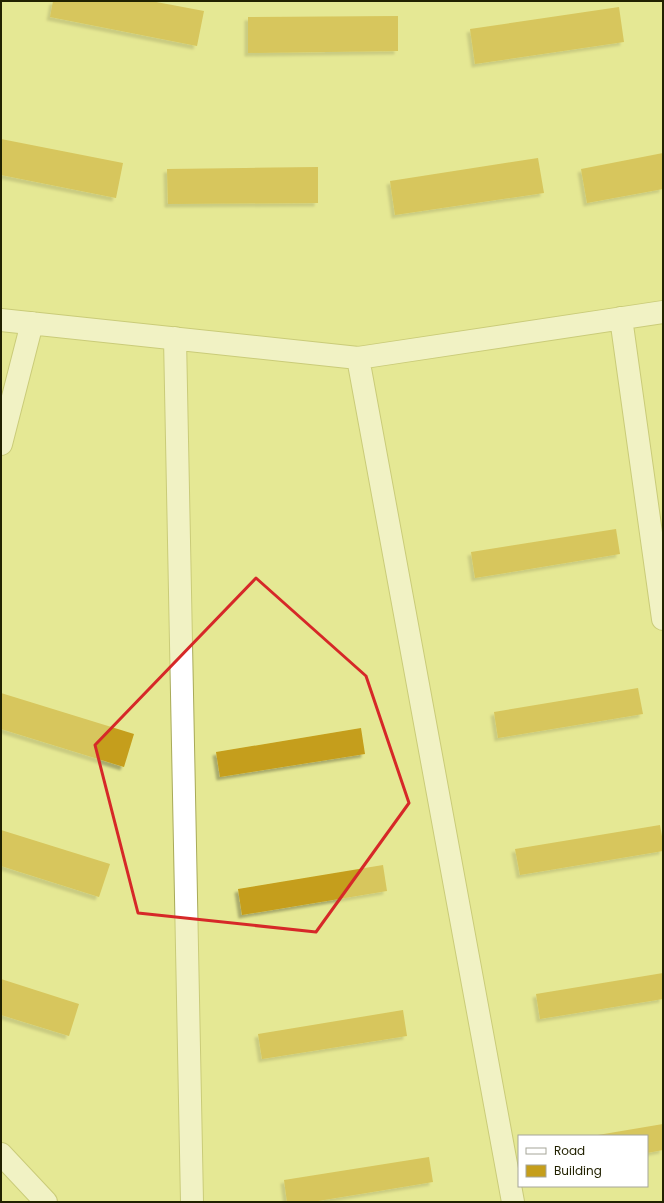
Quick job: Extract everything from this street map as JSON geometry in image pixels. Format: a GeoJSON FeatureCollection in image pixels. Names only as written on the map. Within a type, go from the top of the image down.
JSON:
{"type":"FeatureCollection","features":[{"type":"Feature","properties":{"kind":"street"},"geometry":{"type":"LineString","coordinates":[[1,320],[358,358],[663,312]]}},
{"type":"Feature","properties":{"kind":"street"},"geometry":{"type":"LineString","coordinates":[[621,318],[663,619]]}},
{"type":"Feature","properties":{"kind":"street"},"geometry":{"type":"LineString","coordinates":[[1,444],[32,323]]}},
{"type":"Feature","properties":{"kind":"street"},"geometry":{"type":"LineString","coordinates":[[175,338],[192,1202]]}},
{"type":"Feature","properties":{"kind":"street"},"geometry":{"type":"LineString","coordinates":[[358,358],[512,1202]]}},
{"type":"Feature","properties":{"kind":"street"},"geometry":{"type":"LineString","coordinates":[[1,1154],[46,1202]]}},
{"type":"Feature","properties":{"kind":"highlighted area"},"geometry":{"type":"Polygon","coordinates":[[[256,578],[366,676],[409,803],[316,932],[138,913],[95,745],[256,578]]]}},
{"type":"Feature","properties":{"kind":"building"},"geometry":{"type":"Polygon","coordinates":[[[53,1],[151,1],[204,11],[197,46],[50,17],[53,1]]]}},
{"type":"Feature","properties":{"kind":"building"},"geometry":{"type":"Polygon","coordinates":[[[619,7],[624,42],[475,64],[470,29],[619,7]]]}},
{"type":"Feature","properties":{"kind":"building"},"geometry":{"type":"Polygon","coordinates":[[[398,16],[398,51],[248,53],[248,17],[398,16]]]}},
{"type":"Feature","properties":{"kind":"building"},"geometry":{"type":"Polygon","coordinates":[[[1,139],[123,163],[116,198],[1,175],[1,139]]]}},
{"type":"Feature","properties":{"kind":"building"},"geometry":{"type":"Polygon","coordinates":[[[663,153],[663,189],[587,203],[581,169],[663,153]]]}},
{"type":"Feature","properties":{"kind":"building"},"geometry":{"type":"Polygon","coordinates":[[[538,158],[544,193],[395,215],[390,181],[538,158]]]}},
{"type":"Feature","properties":{"kind":"building"},"geometry":{"type":"Polygon","coordinates":[[[318,167],[318,203],[168,204],[167,169],[318,167]]]}},
{"type":"Feature","properties":{"kind":"building"},"geometry":{"type":"Polygon","coordinates":[[[616,529],[620,554],[475,578],[471,552],[616,529]]]}},
{"type":"Feature","properties":{"kind":"building"},"geometry":{"type":"Polygon","coordinates":[[[638,688],[643,714],[498,738],[494,712],[638,688]]]}},
{"type":"Feature","properties":{"kind":"building"},"geometry":{"type":"Polygon","coordinates":[[[1,693],[134,734],[124,767],[1,729],[1,693]]]}},
{"type":"Feature","properties":{"kind":"building"},"geometry":{"type":"Polygon","coordinates":[[[361,728],[365,754],[220,777],[216,752],[361,728]]]}},
{"type":"Feature","properties":{"kind":"building"},"geometry":{"type":"Polygon","coordinates":[[[660,825],[663,851],[520,875],[515,849],[660,825]]]}},
{"type":"Feature","properties":{"kind":"building"},"geometry":{"type":"Polygon","coordinates":[[[1,830],[110,864],[99,897],[1,866],[1,830]]]}},
{"type":"Feature","properties":{"kind":"building"},"geometry":{"type":"Polygon","coordinates":[[[383,865],[387,891],[242,915],[238,889],[383,865]]]}},
{"type":"Feature","properties":{"kind":"building"},"geometry":{"type":"Polygon","coordinates":[[[663,973],[663,999],[540,1019],[536,994],[663,973]]]}},
{"type":"Feature","properties":{"kind":"building"},"geometry":{"type":"Polygon","coordinates":[[[1,979],[79,1004],[69,1036],[1,1015],[1,979]]]}},
{"type":"Feature","properties":{"kind":"building"},"geometry":{"type":"Polygon","coordinates":[[[403,1010],[407,1036],[262,1059],[258,1034],[403,1010]]]}},
{"type":"Feature","properties":{"kind":"building"},"geometry":{"type":"Polygon","coordinates":[[[663,1124],[663,1150],[648,1153],[648,1135],[598,1135],[663,1124]]]}},
{"type":"Feature","properties":{"kind":"building"},"geometry":{"type":"Polygon","coordinates":[[[429,1157],[433,1182],[312,1202],[287,1202],[284,1180],[429,1157]]]}}]}
